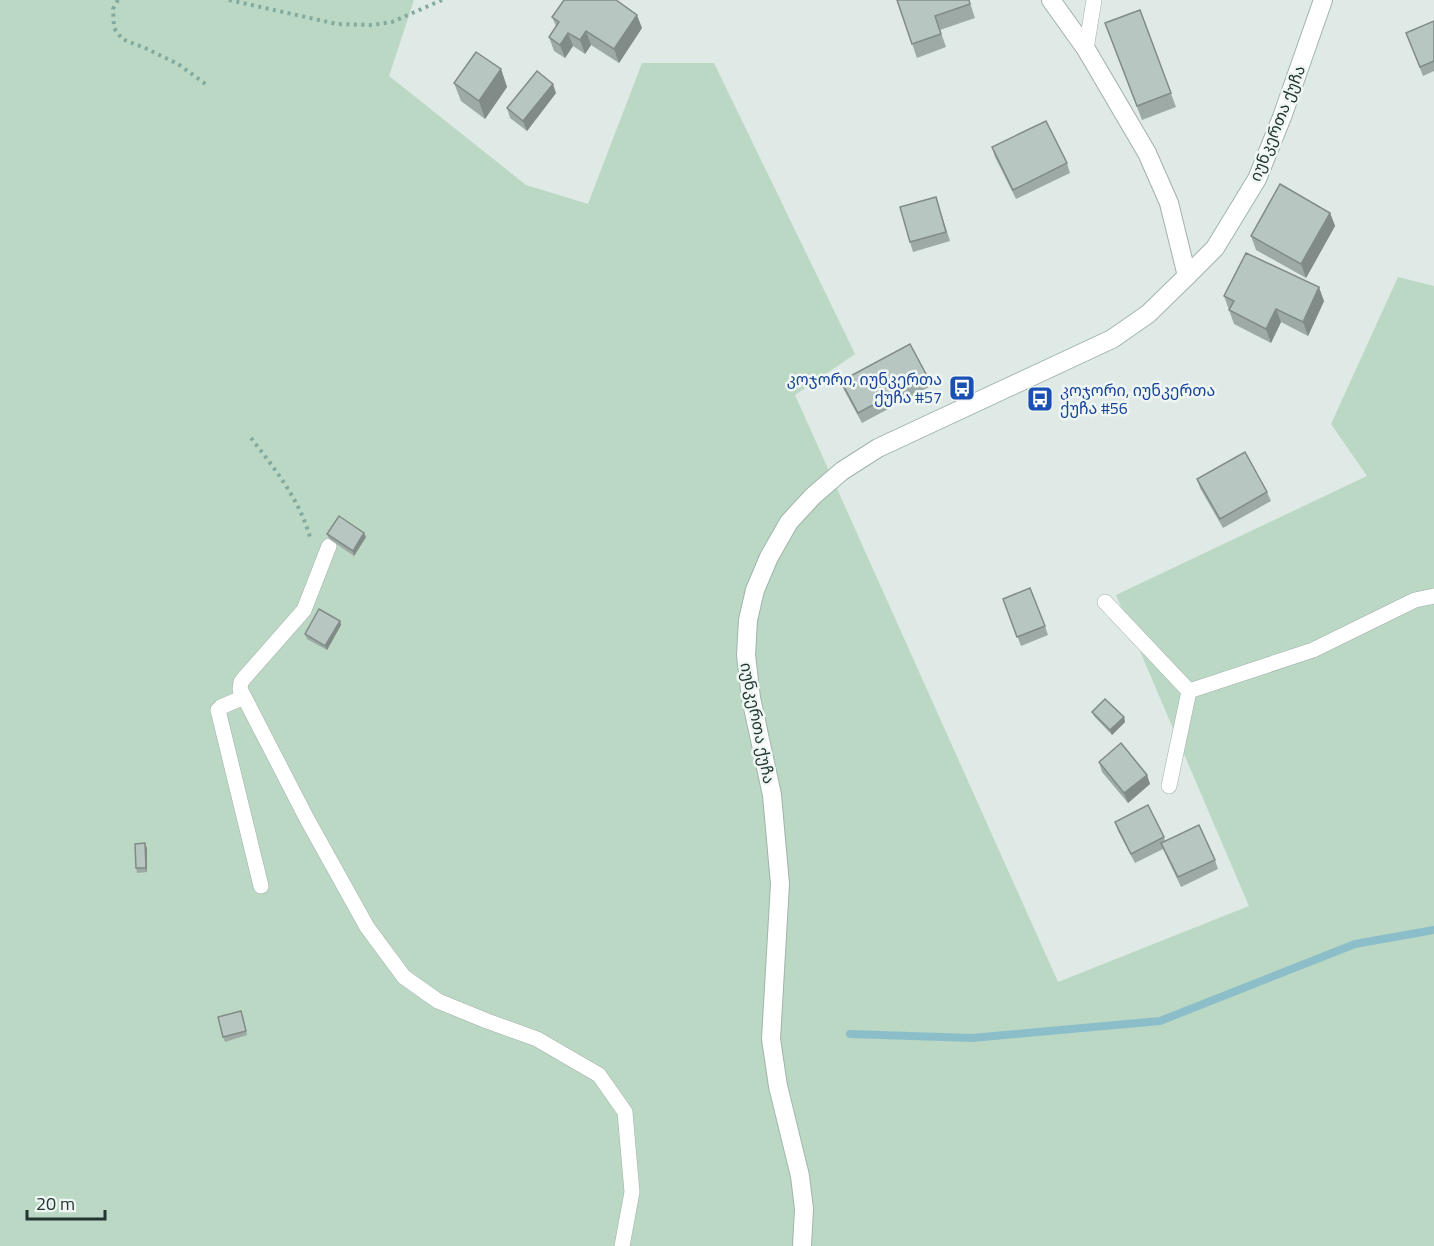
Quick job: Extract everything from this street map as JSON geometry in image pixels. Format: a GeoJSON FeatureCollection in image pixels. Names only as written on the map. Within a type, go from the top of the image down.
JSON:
{"type":"FeatureCollection","features":[{"type":"Feature","properties":{"kind":"main road"},"geometry":{"type":"LineString","coordinates":[[1051,0],[1086,49],[1147,153],[1168,203],[1187,276]]}},
{"type":"Feature","properties":{"kind":"main road","name":"იუნკერთა ქუჩა"},"geometry":{"type":"LineString","coordinates":[[802,1246],[804,1209],[800,1176],[778,1086],[771,1039],[780,884],[772,795],[751,698],[746,655],[748,620],[755,590],[769,557],[789,522],[813,496],[842,471],[878,448],[1112,339],[1148,314],[1215,248],[1257,178],[1282,117],[1323,0]]}},
{"type":"Feature","properties":{"kind":"lane"},"geometry":{"type":"LineString","coordinates":[[1086,49],[1094,0]]}},
{"type":"Feature","properties":{"kind":"lane"},"geometry":{"type":"LineString","coordinates":[[329,546],[304,610],[241,682],[240,689],[307,819],[367,927],[404,977],[438,1001],[537,1039],[599,1075],[624,1112],[632,1192],[622,1246]]}},
{"type":"Feature","properties":{"kind":"lane"},"geometry":{"type":"LineString","coordinates":[[1190,691],[1313,650],[1415,600],[1434,596]]}},
{"type":"Feature","properties":{"kind":"lane"},"geometry":{"type":"LineString","coordinates":[[1105,602],[1190,691]]}},
{"type":"Feature","properties":{"kind":"lane"},"geometry":{"type":"LineString","coordinates":[[1169,786],[1190,691]]}},
{"type":"Feature","properties":{"kind":"lane"},"geometry":{"type":"LineString","coordinates":[[244,697],[218,710],[261,886]]}},
{"type":"Feature","properties":{"kind":"path"},"geometry":{"type":"LineString","coordinates":[[118,0],[113,9],[114,28],[122,39],[178,64],[207,85]]}},
{"type":"Feature","properties":{"kind":"path"},"geometry":{"type":"LineString","coordinates":[[229,0],[337,24],[372,25],[392,22],[442,0]]}},
{"type":"Feature","properties":{"kind":"path"},"geometry":{"type":"LineString","coordinates":[[251,438],[281,476],[297,502],[320,570]]}},
{"type":"Feature","properties":{"kind":"green space"},"geometry":{"type":"Polygon","coordinates":[[[0,0],[414,0],[389,76],[526,185],[588,204],[642,63],[714,63],[855,354],[795,395],[1058,982],[1249,906],[1116,595],[1367,476],[1331,424],[1398,277],[1434,286],[1434,1246],[0,1246],[0,0]]]}},
{"type":"Feature","properties":{"kind":"building"},"geometry":{"type":"Polygon","coordinates":[[[564,0],[616,0],[637,15],[614,49],[586,31],[580,40],[568,33],[560,45],[549,37],[559,22],[552,17],[564,0]]]}},
{"type":"Feature","properties":{"kind":"building"},"geometry":{"type":"Polygon","coordinates":[[[897,0],[969,0],[970,4],[935,16],[941,34],[912,44],[897,0]]]}},
{"type":"Feature","properties":{"kind":"building"},"geometry":{"type":"Polygon","coordinates":[[[1140,10],[1171,93],[1137,106],[1105,23],[1140,10]]]}},
{"type":"Feature","properties":{"kind":"building"},"geometry":{"type":"Polygon","coordinates":[[[1434,21],[1434,61],[1420,67],[1406,33],[1434,21]]]}},
{"type":"Feature","properties":{"kind":"building"},"geometry":{"type":"Polygon","coordinates":[[[476,52],[501,69],[479,101],[454,83],[476,52]]]}},
{"type":"Feature","properties":{"kind":"building"},"geometry":{"type":"Polygon","coordinates":[[[537,71],[553,84],[523,121],[507,108],[537,71]]]}},
{"type":"Feature","properties":{"kind":"building"},"geometry":{"type":"Polygon","coordinates":[[[1046,121],[1067,163],[1013,190],[992,147],[1046,121]]]}},
{"type":"Feature","properties":{"kind":"building"},"geometry":{"type":"Polygon","coordinates":[[[1280,184],[1330,213],[1301,264],[1251,236],[1280,184]]]}},
{"type":"Feature","properties":{"kind":"building"},"geometry":{"type":"Polygon","coordinates":[[[936,197],[946,232],[910,242],[900,207],[936,197]]]}},
{"type":"Feature","properties":{"kind":"building"},"geometry":{"type":"Polygon","coordinates":[[[1246,253],[1319,287],[1303,322],[1276,309],[1266,329],[1229,310],[1234,301],[1224,296],[1246,253]]]}},
{"type":"Feature","properties":{"kind":"building"},"geometry":{"type":"Polygon","coordinates":[[[910,344],[927,376],[858,413],[841,381],[910,344]]]}},
{"type":"Feature","properties":{"kind":"building"},"geometry":{"type":"Polygon","coordinates":[[[1245,452],[1267,492],[1220,519],[1197,479],[1245,452]]]}},
{"type":"Feature","properties":{"kind":"building"},"geometry":{"type":"Polygon","coordinates":[[[339,516],[364,533],[353,551],[327,534],[339,516]]]}},
{"type":"Feature","properties":{"kind":"building"},"geometry":{"type":"Polygon","coordinates":[[[1030,588],[1045,626],[1017,637],[1003,599],[1030,588]]]}},
{"type":"Feature","properties":{"kind":"building"},"geometry":{"type":"Polygon","coordinates":[[[319,609],[340,621],[325,646],[305,634],[319,609]]]}},
{"type":"Feature","properties":{"kind":"building"},"geometry":{"type":"Polygon","coordinates":[[[1105,699],[1124,717],[1110,730],[1092,712],[1105,699]]]}},
{"type":"Feature","properties":{"kind":"building"},"geometry":{"type":"Polygon","coordinates":[[[1121,743],[1147,775],[1124,793],[1099,762],[1121,743]]]}},
{"type":"Feature","properties":{"kind":"building"},"geometry":{"type":"Polygon","coordinates":[[[1148,805],[1164,837],[1131,854],[1115,822],[1148,805]]]}},
{"type":"Feature","properties":{"kind":"building"},"geometry":{"type":"Polygon","coordinates":[[[1199,825],[1215,860],[1178,877],[1161,843],[1199,825]]]}},
{"type":"Feature","properties":{"kind":"building"},"geometry":{"type":"Polygon","coordinates":[[[145,843],[146,868],[136,868],[135,844],[145,843]]]}},
{"type":"Feature","properties":{"kind":"building"},"geometry":{"type":"Polygon","coordinates":[[[241,1011],[246,1031],[223,1037],[218,1017],[241,1011]]]}},
{"type":"Feature","properties":{"kind":"waterway"},"geometry":{"type":"LineString","coordinates":[[850,1034],[972,1038],[1160,1021],[1355,944],[1434,930]]}},
{"type":"Feature","properties":{"kind":"place","name":"კოჯორი, იუნკერთა ქუჩა #57"},"geometry":{"type":"Point","coordinates":[962,388]}},
{"type":"Feature","properties":{"kind":"place","name":"კოჯორი, იუნკერთა ქუჩა #56"},"geometry":{"type":"Point","coordinates":[1040,399]}}]}
